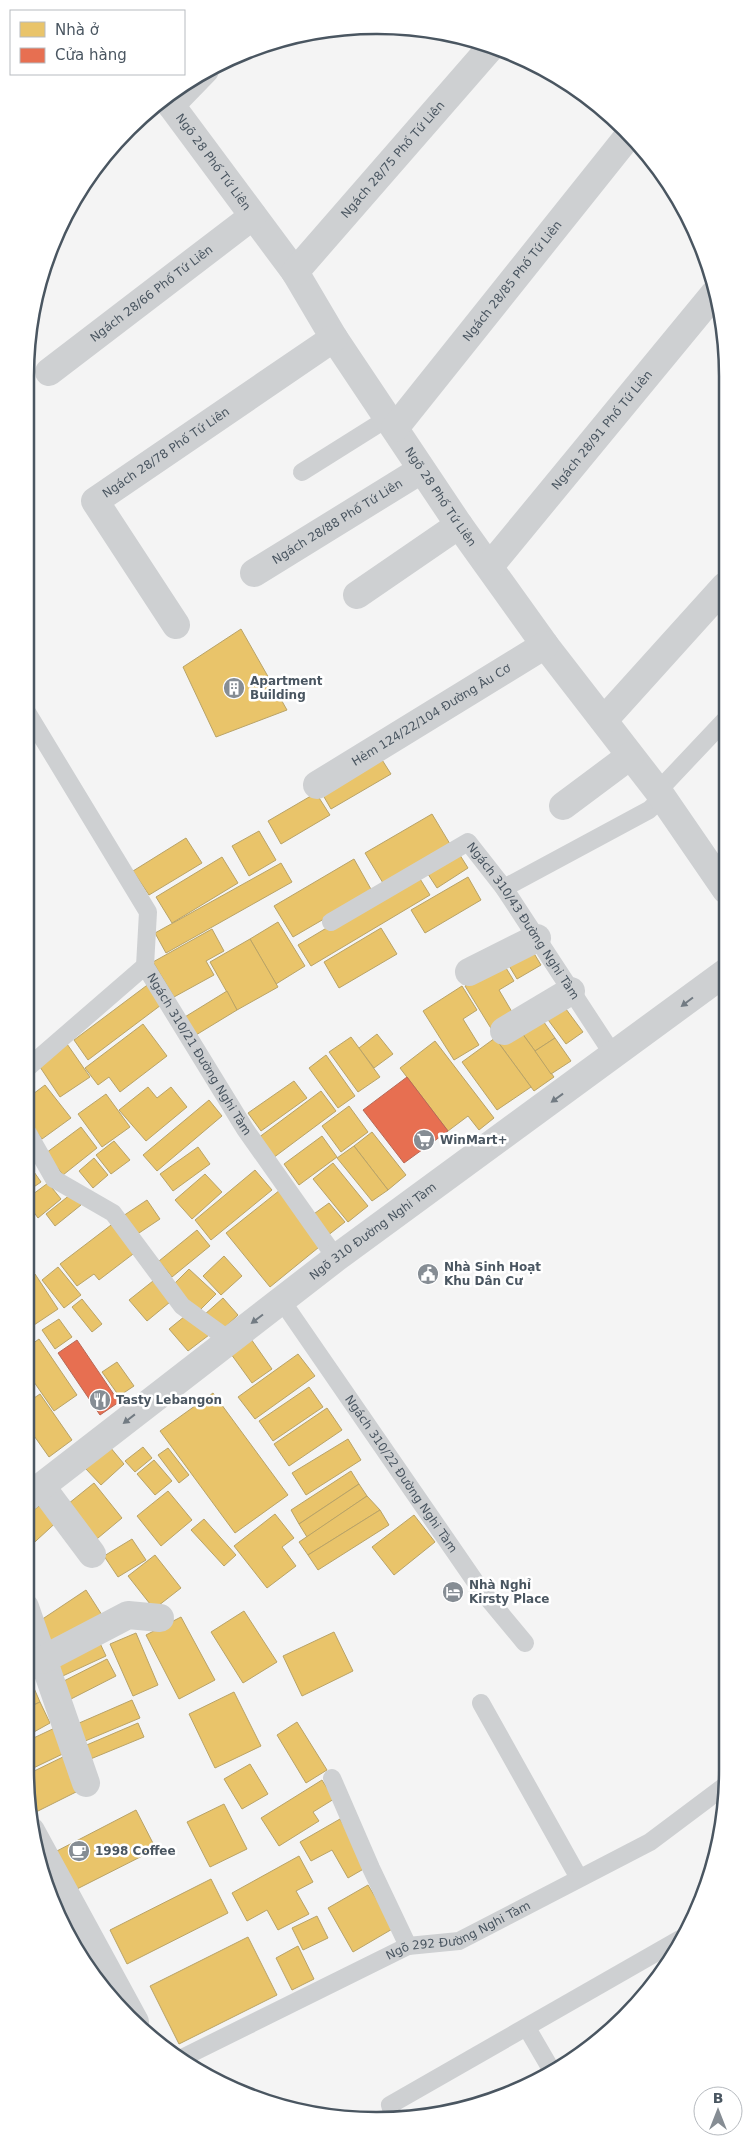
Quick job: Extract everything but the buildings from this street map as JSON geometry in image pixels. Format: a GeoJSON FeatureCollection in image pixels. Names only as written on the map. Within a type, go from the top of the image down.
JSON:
{"type":"FeatureCollection","features":[{"type":"Feature","properties":{"kind":"street","name":"Ngách 28/75 Phố Tứ Liên"},"geometry":{"type":"LineString","coordinates":[[295,272],[487,52]]}},
{"type":"Feature","properties":{"kind":"street","name":"Ngõ 28 Phố Tứ Liên"},"geometry":{"type":"LineString","coordinates":[[170,104],[295,272],[334,338],[459,525],[545,645],[660,794],[719,880]]}},
{"type":"Feature","properties":{"kind":"street","name":"Ngách 28/85 Phố Tứ Liên"},"geometry":{"type":"LineString","coordinates":[[391,423],[625,140]]}},
{"type":"Feature","properties":{"kind":"street","name":"Ngách 28/66 Phố Tứ Liên"},"geometry":{"type":"LineString","coordinates":[[49,372],[253,216]]}},
{"type":"Feature","properties":{"kind":"street","name":"Ngách 28/91 Phố Tứ Liên"},"geometry":{"type":"LineString","coordinates":[[490,566],[710,298]]}},
{"type":"Feature","properties":{"kind":"street","name":"Ngách 28/78 Phố Tứ Liên"},"geometry":{"type":"LineString","coordinates":[[176,625],[95,501],[334,338]]}},
{"type":"Feature","properties":{"kind":"street","name":"Ngách 28/88 Phố Tứ Liên"},"geometry":{"type":"LineString","coordinates":[[254,573],[421,470]]}},
{"type":"Feature","properties":{"kind":"street"},"geometry":{"type":"LineString","coordinates":[[357,595],[459,525]]}},
{"type":"Feature","properties":{"kind":"street"},"geometry":{"type":"LineString","coordinates":[[604,720],[719,594]]}},
{"type":"Feature","properties":{"kind":"street","name":"Hẻm 124/22/104 Đường Âu Cơ"},"geometry":{"type":"LineString","coordinates":[[317,785],[545,645]]}},
{"type":"Feature","properties":{"kind":"street"},"geometry":{"type":"LineString","coordinates":[[563,806],[630,756]]}},
{"type":"Feature","properties":{"kind":"street"},"geometry":{"type":"LineString","coordinates":[[469,972],[537,938]]}},
{"type":"Feature","properties":{"kind":"street","name":"Ngõ 310 Đường Nghi Tàm"},"geometry":{"type":"LineString","coordinates":[[34,1492],[336,1258],[719,977]]}},
{"type":"Feature","properties":{"kind":"street"},"geometry":{"type":"LineString","coordinates":[[504,1031],[571,991]]}},
{"type":"Feature","properties":{"kind":"street"},"geometry":{"type":"LineString","coordinates":[[34,1494],[92,1554]]}},
{"type":"Feature","properties":{"kind":"street"},"geometry":{"type":"LineString","coordinates":[[42,1660],[128,1616],[160,1618]]}},
{"type":"Feature","properties":{"kind":"street"},"geometry":{"type":"LineString","coordinates":[[34,1631],[41,1649],[42,1660],[86,1782]]}},
{"type":"Feature","properties":{"kind":"street"},"geometry":{"type":"LineString","coordinates":[[45,1856],[120,1996]]}},
{"type":"Feature","properties":{"kind":"lane"},"geometry":{"type":"LineString","coordinates":[[302,472],[391,423]]}},
{"type":"Feature","properties":{"kind":"lane","name":"Ngách 310/21 Đường Nghi Tàm"},"geometry":{"type":"LineString","coordinates":[[34,724],[148,912],[145,966],[245,1130],[336,1258]]}},
{"type":"Feature","properties":{"kind":"lane"},"geometry":{"type":"LineString","coordinates":[[504,888],[649,810],[660,794],[719,727]]}},
{"type":"Feature","properties":{"kind":"lane","name":"Ngách 310/43 Đường Nghi Tàm"},"geometry":{"type":"LineString","coordinates":[[331,922],[468,842],[504,888],[614,1056]]}},
{"type":"Feature","properties":{"kind":"lane"},"geometry":{"type":"LineString","coordinates":[[34,1062],[145,966]]}},
{"type":"Feature","properties":{"kind":"lane"},"geometry":{"type":"LineString","coordinates":[[34,1144],[54,1179],[113,1213],[182,1306],[229,1340]]}},
{"type":"Feature","properties":{"kind":"lane","name":"Ngách 310/22 Đường Nghi Tàm"},"geometry":{"type":"LineString","coordinates":[[282,1301],[481,1590],[525,1643]]}},
{"type":"Feature","properties":{"kind":"lane"},"geometry":{"type":"LineString","coordinates":[[481,1703],[579,1878]]}},
{"type":"Feature","properties":{"kind":"lane"},"geometry":{"type":"LineString","coordinates":[[332,1778],[408,1946]]}},
{"type":"Feature","properties":{"kind":"lane","name":"Ngõ 292 Đường Nghi Tàm"},"geometry":{"type":"LineString","coordinates":[[188,2055],[408,1946],[459,1941],[650,1842],[719,1790]]}},
{"type":"Feature","properties":{"kind":"lane"},"geometry":{"type":"LineString","coordinates":[[392,2112],[390,2105],[670,1946]]}},
{"type":"Feature","properties":{"kind":"lane"},"geometry":{"type":"LineString","coordinates":[[527,2028],[549,2065]]}},
{"type":"Feature","properties":{"kind":"place","name":"Apartment Building"},"geometry":{"type":"Point","coordinates":[234,688]}},
{"type":"Feature","properties":{"kind":"place","name":"WinMart+"},"geometry":{"type":"Point","coordinates":[424,1140]}},
{"type":"Feature","properties":{"kind":"place","name":"Nhà Sinh Hoạt Khu Dân Cư"},"geometry":{"type":"Point","coordinates":[428,1274]}},
{"type":"Feature","properties":{"kind":"place","name":"Tasty Lebangon"},"geometry":{"type":"Point","coordinates":[100,1400]}},
{"type":"Feature","properties":{"kind":"place","name":"Nhà Nghỉ Kirsty Place"},"geometry":{"type":"Point","coordinates":[453,1592]}},
{"type":"Feature","properties":{"kind":"place","name":"1998 Coffee"},"geometry":{"type":"Point","coordinates":[79,1851]}}]}
